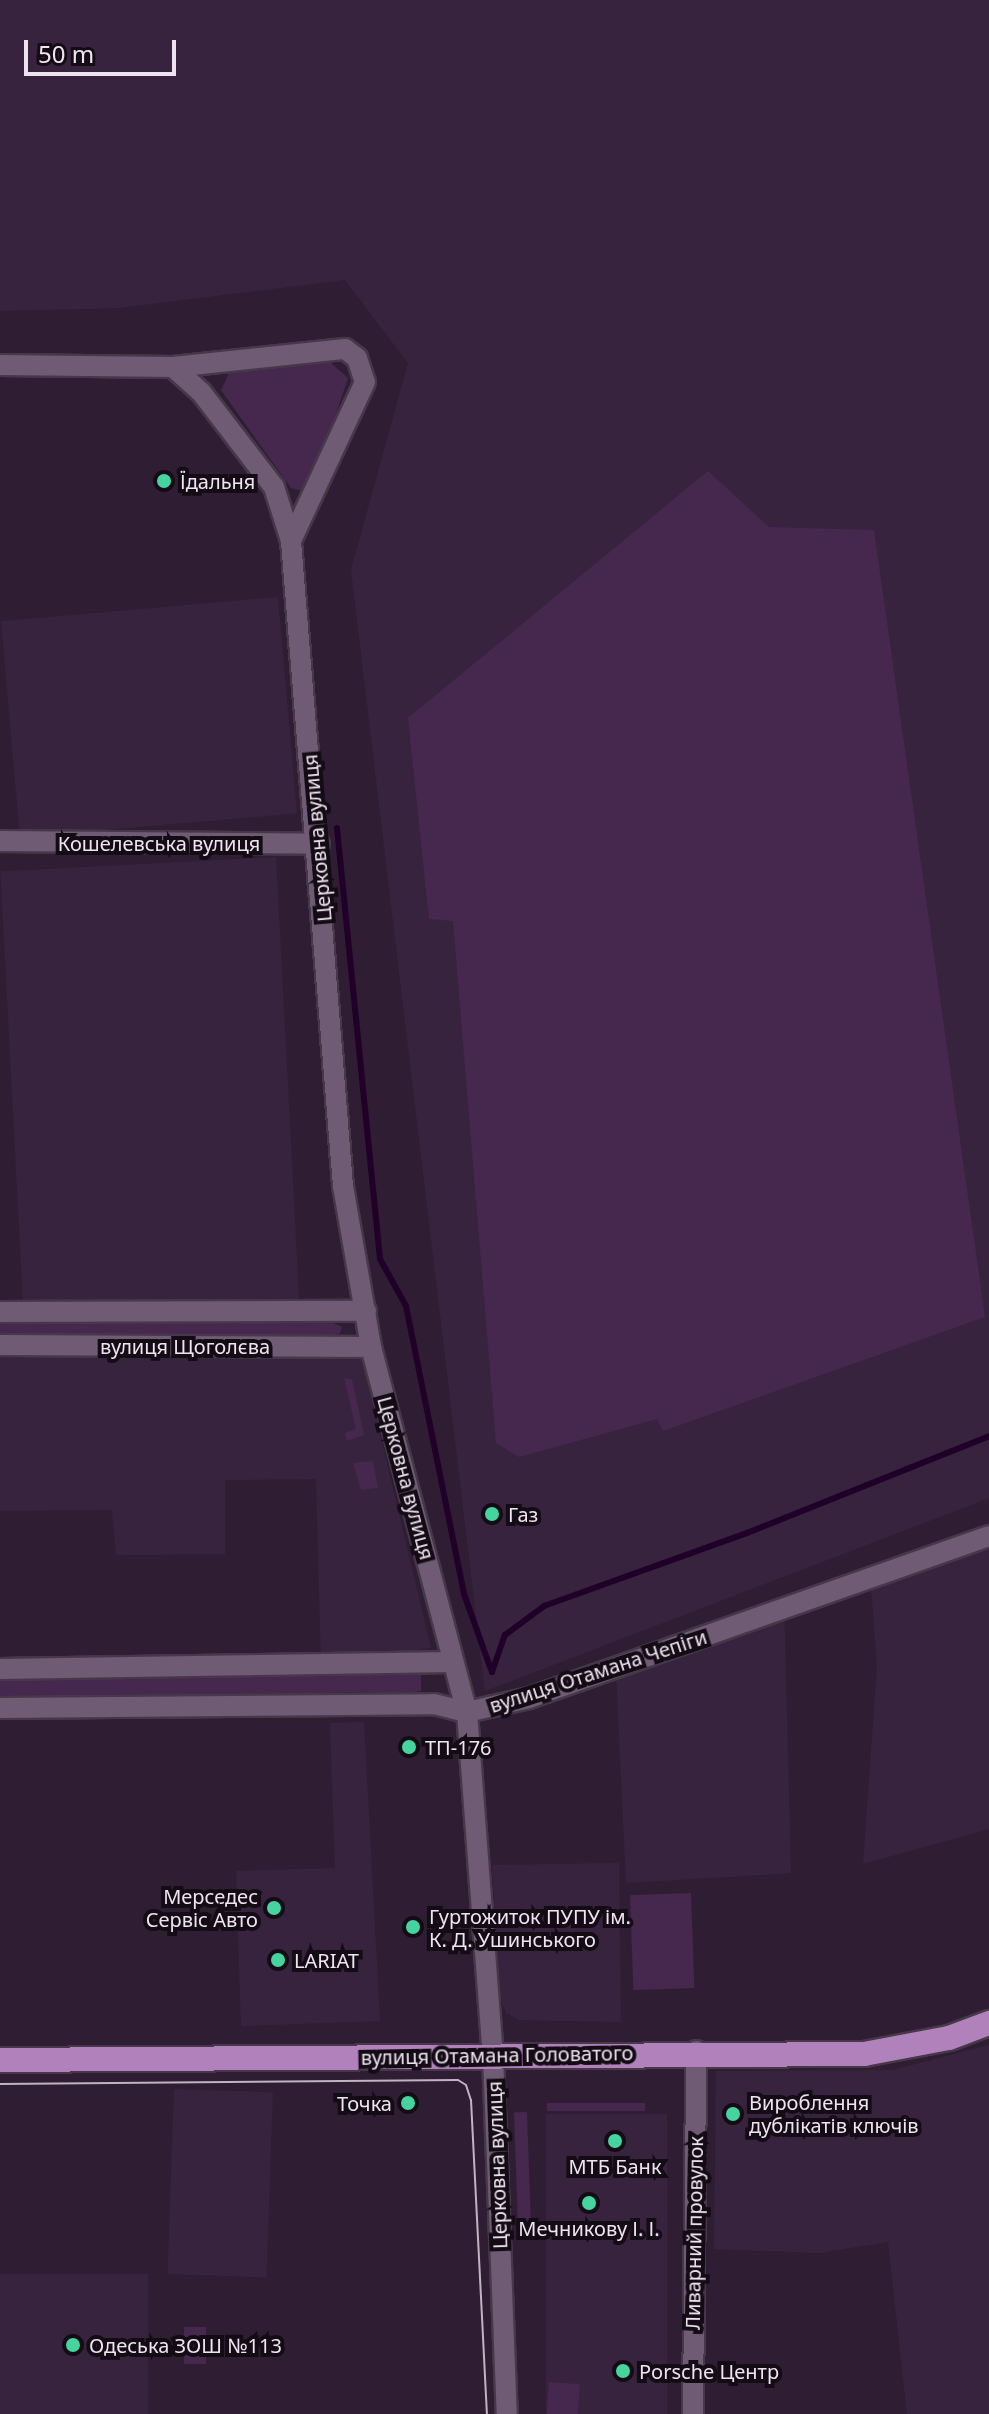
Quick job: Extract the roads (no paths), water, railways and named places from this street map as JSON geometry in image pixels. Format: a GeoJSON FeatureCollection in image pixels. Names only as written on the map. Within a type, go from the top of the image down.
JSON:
{"type":"FeatureCollection","features":[{"type":"Feature","properties":{"kind":"main road","name":"вулиця Отамана Головатого"},"geometry":{"type":"LineString","coordinates":[[0,2060],[696,2051],[864,2054],[949,2038],[989,2023]]}},
{"type":"Feature","properties":{"kind":"street"},"geometry":{"type":"LineString","coordinates":[[0,365],[173,367],[334,348],[357,358],[364,375],[361,394],[291,541]]}},
{"type":"Feature","properties":{"kind":"street","name":"Церковна вулиця"},"geometry":{"type":"LineString","coordinates":[[173,367],[201,392],[274,487],[291,541],[319,844],[343,1186],[371,1347],[467,1712],[493,2056],[507,2414]]}},
{"type":"Feature","properties":{"kind":"street","name":"Кошелевська вулиця"},"geometry":{"type":"LineString","coordinates":[[0,841],[319,844]]}},
{"type":"Feature","properties":{"kind":"street","name":"вулиця Щоголєва"},"geometry":{"type":"LineString","coordinates":[[0,1312],[366,1311]]}},
{"type":"Feature","properties":{"kind":"street","name":"вулиця Щоголєва"},"geometry":{"type":"LineString","coordinates":[[0,1345],[371,1347]]}},
{"type":"Feature","properties":{"kind":"street","name":"вулиця Отамана Чепіги"},"geometry":{"type":"LineString","coordinates":[[0,1708],[434,1704],[467,1712],[529,1698],[989,1536]]}},
{"type":"Feature","properties":{"kind":"street"},"geometry":{"type":"LineString","coordinates":[[0,1669],[453,1662]]}},
{"type":"Feature","properties":{"kind":"street","name":"Ливарний провулок"},"geometry":{"type":"LineString","coordinates":[[693,2414],[696,2051]]}},
{"type":"Feature","properties":{"kind":"waterway"},"geometry":{"type":"LineString","coordinates":[[337,828],[380,1259],[406,1306],[464,1594],[492,1672],[505,1635],[544,1606],[747,1533],[989,1436]]}},
{"type":"Feature","properties":{"kind":"tram line"},"geometry":{"type":"LineString","coordinates":[[0,2084],[458,2080],[466,2085],[471,2100],[487,2414]]}},
{"type":"Feature","properties":{"kind":"place","name":"Їдальня"},"geometry":{"type":"Point","coordinates":[164,481]}},
{"type":"Feature","properties":{"kind":"place","name":"Газ"},"geometry":{"type":"Point","coordinates":[492,1514]}},
{"type":"Feature","properties":{"kind":"place","name":"ТП-176"},"geometry":{"type":"Point","coordinates":[409,1747]}},
{"type":"Feature","properties":{"kind":"place","name":"Мерседес Сервіс Авто"},"geometry":{"type":"Point","coordinates":[274,1908]}},
{"type":"Feature","properties":{"kind":"place","name":"Гуртожиток ПУПУ ім. К. Д. Ушинського"},"geometry":{"type":"Point","coordinates":[413,1927]}},
{"type":"Feature","properties":{"kind":"place","name":"LARIAT"},"geometry":{"type":"Point","coordinates":[278,1960]}},
{"type":"Feature","properties":{"kind":"place","name":"Точка"},"geometry":{"type":"Point","coordinates":[408,2103]}},
{"type":"Feature","properties":{"kind":"place","name":"Вироблення дублікатів ключів"},"geometry":{"type":"Point","coordinates":[733,2114]}},
{"type":"Feature","properties":{"kind":"place","name":"МТБ Банк"},"geometry":{"type":"Point","coordinates":[615,2141]}},
{"type":"Feature","properties":{"kind":"place","name":"Мечникову І. І."},"geometry":{"type":"Point","coordinates":[589,2203]}},
{"type":"Feature","properties":{"kind":"place","name":"Одеська ЗОШ №113"},"geometry":{"type":"Point","coordinates":[73,2345]}},
{"type":"Feature","properties":{"kind":"place","name":"Porsche Центр"},"geometry":{"type":"Point","coordinates":[623,2371]}}]}
